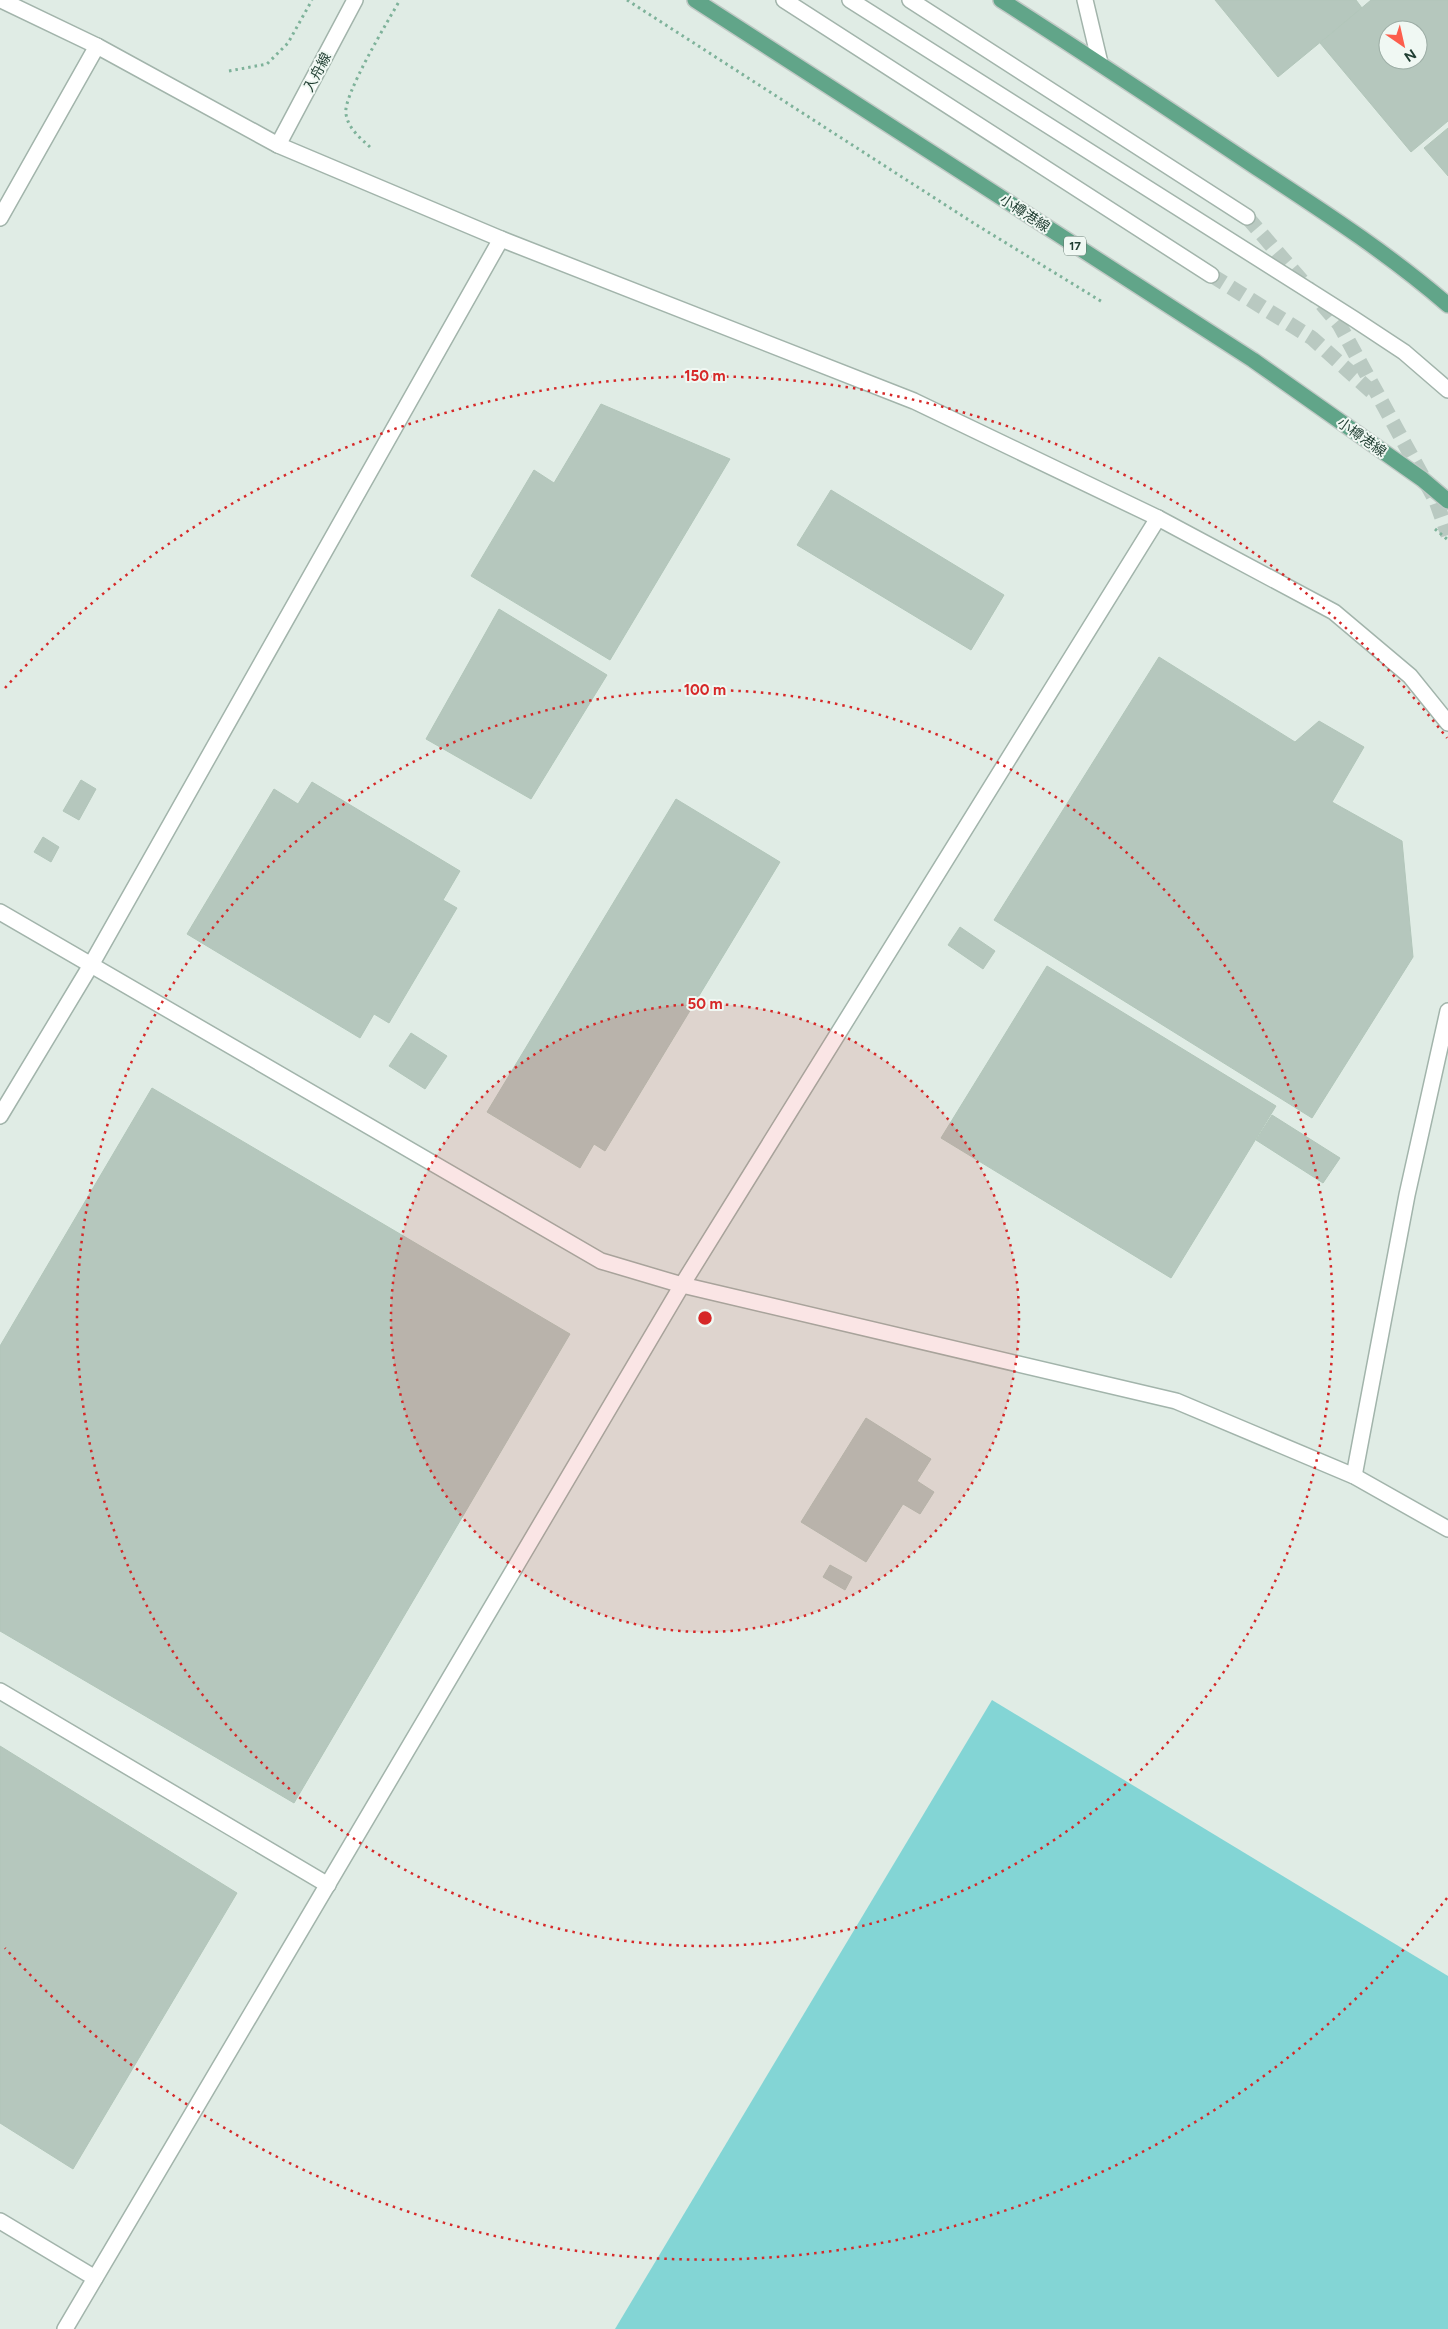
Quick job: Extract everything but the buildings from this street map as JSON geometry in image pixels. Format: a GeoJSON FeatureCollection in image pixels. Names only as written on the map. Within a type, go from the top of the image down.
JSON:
{"type":"FeatureCollection","features":[{"type":"Feature","properties":{"kind":"main road","name":"小樽港線"},"geometry":{"type":"LineString","coordinates":[[695,0],[1252,360],[1422,479],[1448,501]]}},
{"type":"Feature","properties":{"kind":"main road"},"geometry":{"type":"LineString","coordinates":[[1001,0],[1100,63],[1407,269],[1448,305]]}},
{"type":"Feature","properties":{"kind":"street"},"geometry":{"type":"LineString","coordinates":[[1,0],[97,46],[278,145],[501,239],[914,401],[1158,518],[1334,612],[1410,676],[1448,722]]}},
{"type":"Feature","properties":{"kind":"street","name":"入舟線"},"geometry":{"type":"LineString","coordinates":[[278,145],[355,0]]}},
{"type":"Feature","properties":{"kind":"street"},"geometry":{"type":"LineString","coordinates":[[784,0],[1211,275]]}},
{"type":"Feature","properties":{"kind":"street"},"geometry":{"type":"LineString","coordinates":[[850,0],[1168,203],[1354,318],[1404,352],[1448,390]]}},
{"type":"Feature","properties":{"kind":"street"},"geometry":{"type":"LineString","coordinates":[[910,0],[1247,217]]}},
{"type":"Feature","properties":{"kind":"street"},"geometry":{"type":"LineString","coordinates":[[1085,0],[1100,63]]}},
{"type":"Feature","properties":{"kind":"street"},"geometry":{"type":"LineString","coordinates":[[0,218],[97,46]]}},
{"type":"Feature","properties":{"kind":"street"},"geometry":{"type":"LineString","coordinates":[[0,1116],[91,965],[501,239]]}},
{"type":"Feature","properties":{"kind":"street"},"geometry":{"type":"LineString","coordinates":[[65,2329],[682,1285],[1158,518]]}},
{"type":"Feature","properties":{"kind":"street"},"geometry":{"type":"LineString","coordinates":[[0,912],[601,1261],[682,1285],[1176,1401],[1354,1476],[1448,1529]]}},
{"type":"Feature","properties":{"kind":"street"},"geometry":{"type":"LineString","coordinates":[[1354,1476],[1407,1196],[1448,1011]]}},
{"type":"Feature","properties":{"kind":"street"},"geometry":{"type":"LineString","coordinates":[[0,1691],[328,1885]]}},
{"type":"Feature","properties":{"kind":"street"},"geometry":{"type":"LineString","coordinates":[[0,2221],[95,2278]]}},
{"type":"Feature","properties":{"kind":"path"},"geometry":{"type":"LineString","coordinates":[[229,71],[267,64],[288,43],[312,0]]}},
{"type":"Feature","properties":{"kind":"path"},"geometry":{"type":"LineString","coordinates":[[370,148],[355,133],[345,113],[350,94],[400,0]]}},
{"type":"Feature","properties":{"kind":"path"},"geometry":{"type":"LineString","coordinates":[[628,0],[967,219],[1110,306]]}},
{"type":"Feature","properties":{"kind":"path"},"geometry":{"type":"LineString","coordinates":[[1432,528],[1448,540]]}},
{"type":"Feature","properties":{"kind":"water"},"geometry":{"type":"Polygon","coordinates":[[[992,1700],[1448,1976],[1448,2329],[615,2329],[992,1700]]]}},
{"type":"Feature","properties":{"kind":"tunnel"},"geometry":{"type":"LineString","coordinates":[[1247,217],[1339,324],[1436,501],[1448,535]]}},
{"type":"Feature","properties":{"kind":"tunnel"},"geometry":{"type":"LineString","coordinates":[[1211,275],[1312,338],[1373,393]]}}]}
